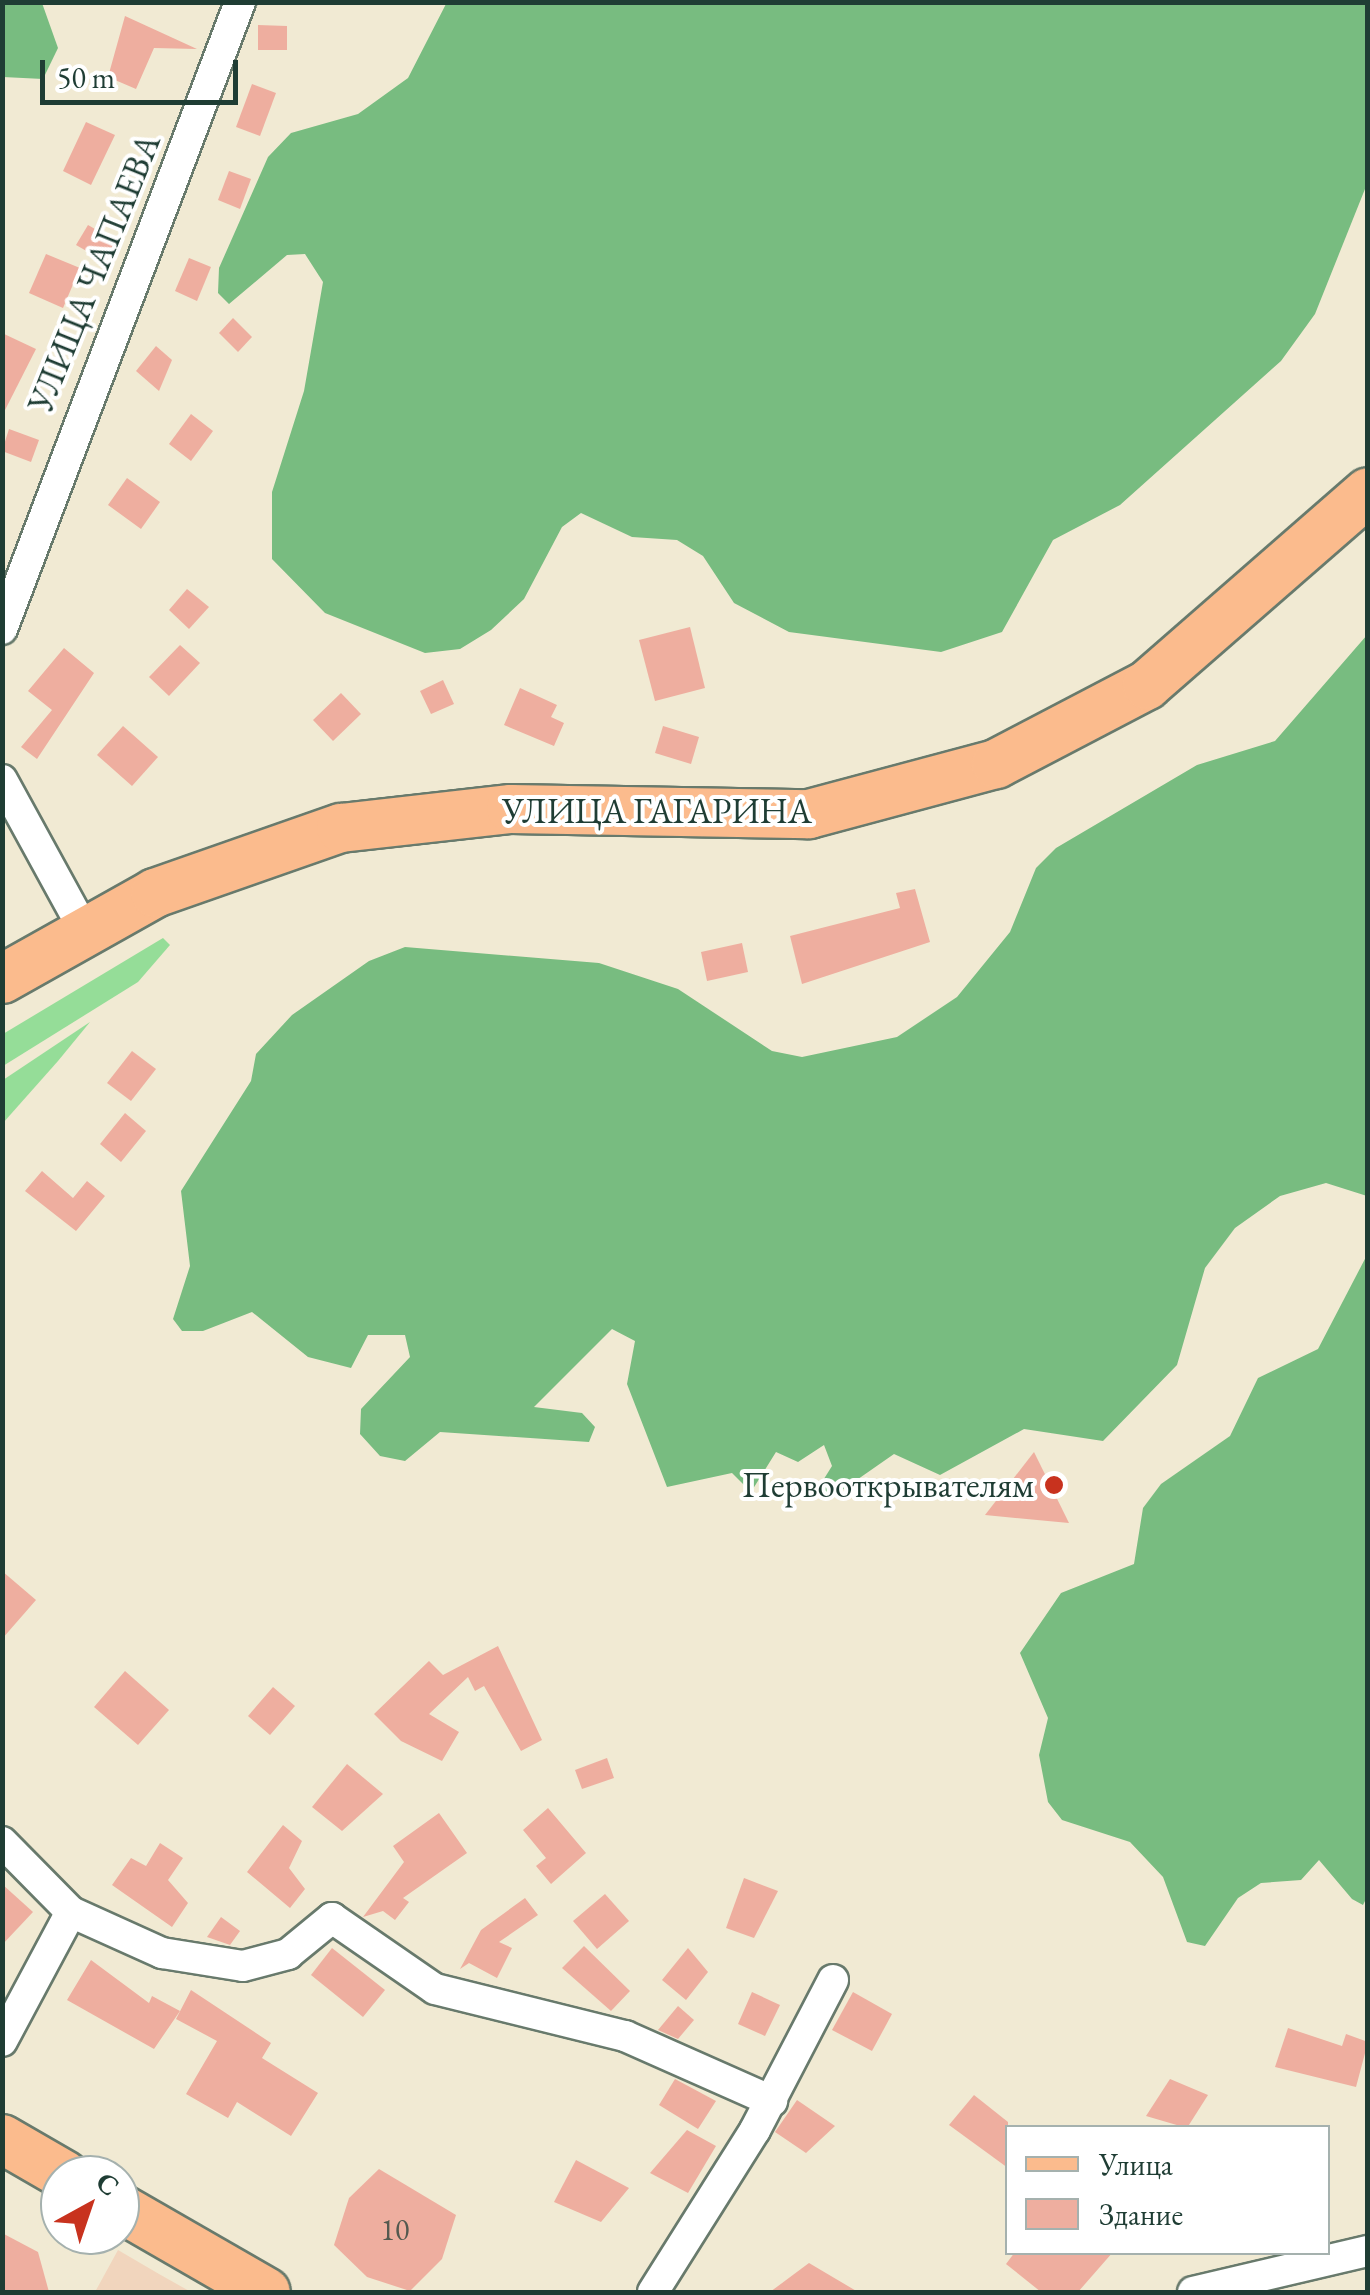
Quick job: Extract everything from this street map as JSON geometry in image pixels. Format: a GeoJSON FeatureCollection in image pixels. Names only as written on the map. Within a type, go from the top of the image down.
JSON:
{"type":"FeatureCollection","features":[{"type":"Feature","properties":{"kind":"main road","name":"УЛИЦА ГАГАРИНА"},"geometry":{"type":"LineString","coordinates":[[2,979],[84,930],[238,859],[388,819],[511,809],[772,817],[854,807],[955,778],[1035,748],[1147,685],[1368,492]]}},
{"type":"Feature","properties":{"kind":"main road","name":"УЛИЦА ГАГАРИНА"},"geometry":{"type":"LineString","coordinates":[[2,1011],[164,916],[349,852],[512,834],[780,843],[966,805],[1050,773],[1164,707],[1368,530]]}},
{"type":"Feature","properties":{"kind":"main road"},"geometry":{"type":"LineString","coordinates":[[2,2139],[40,2161]]}},
{"type":"Feature","properties":{"kind":"main road"},"geometry":{"type":"LineString","coordinates":[[140,2220],[266,2292]]}},
{"type":"Feature","properties":{"kind":"street","name":"УЛИЦА ЧАПАЕВА"},"geometry":{"type":"LineString","coordinates":[[2,629],[240,2]]}},
{"type":"Feature","properties":{"kind":"street"},"geometry":{"type":"LineString","coordinates":[[2,780],[84,930]]}},
{"type":"Feature","properties":{"kind":"street"},"geometry":{"type":"LineString","coordinates":[[2,1842],[71,1912],[162,1953],[243,1966],[288,1954],[332,1918],[436,1989],[625,2036],[772,2101]]}},
{"type":"Feature","properties":{"kind":"street"},"geometry":{"type":"LineString","coordinates":[[2,2041],[71,1912]]}},
{"type":"Feature","properties":{"kind":"street"},"geometry":{"type":"LineString","coordinates":[[653,2292],[772,2101],[833,1980]]}},
{"type":"Feature","properties":{"kind":"street"},"geometry":{"type":"LineString","coordinates":[[1193,2292],[1368,2251]]}},
{"type":"Feature","properties":{"kind":"shaded area"},"geometry":{"type":"Polygon","coordinates":[[[115,2255],[127,2255],[191,2292],[95,2292],[115,2255]]]}},
{"type":"Feature","properties":{"kind":"green space"},"geometry":{"type":"Polygon","coordinates":[[[3,2],[42,3],[58,48],[43,79],[3,77],[3,2]]]}},
{"type":"Feature","properties":{"kind":"green space"},"geometry":{"type":"Polygon","coordinates":[[[447,2],[1367,3],[1367,184],[1315,314],[1281,361],[1120,505],[1053,540],[1002,632],[941,652],[789,632],[734,603],[703,556],[677,540],[632,537],[581,513],[562,527],[524,599],[491,630],[460,649],[425,653],[325,613],[272,559],[272,492],[304,391],[323,282],[305,254],[287,255],[229,304],[218,293],[219,268],[268,157],[291,133],[358,114],[408,78],[447,2]]]}},
{"type":"Feature","properties":{"kind":"green space"},"geometry":{"type":"Polygon","coordinates":[[[1367,635],[1367,1196],[1326,1183],[1280,1196],[1235,1228],[1205,1268],[1177,1365],[1103,1441],[1024,1429],[940,1475],[894,1454],[828,1500],[817,1490],[832,1466],[824,1445],[798,1462],[776,1452],[751,1492],[732,1473],[667,1487],[627,1384],[635,1341],[612,1329],[534,1407],[582,1413],[595,1427],[589,1442],[440,1432],[405,1461],[380,1456],[360,1434],[361,1409],[410,1357],[405,1335],[368,1335],[351,1368],[308,1357],[252,1312],[203,1331],[182,1331],[173,1319],[190,1266],[181,1191],[251,1081],[256,1054],[292,1015],[369,961],[405,947],[599,963],[678,989],[772,1051],[802,1057],[897,1037],[957,997],[1010,932],[1036,868],[1056,848],[1197,765],[1275,741],[1367,635]]]}},
{"type":"Feature","properties":{"kind":"green space"},"geometry":{"type":"Polygon","coordinates":[[[163,938],[170,945],[138,982],[3,1066],[3,1034],[163,938]]]}},
{"type":"Feature","properties":{"kind":"green space"},"geometry":{"type":"Polygon","coordinates":[[[90,1022],[58,1061],[3,1123],[3,1080],[90,1022]]]}},
{"type":"Feature","properties":{"kind":"green space"},"geometry":{"type":"Polygon","coordinates":[[[1367,1255],[1367,1897],[1363,1905],[1352,1899],[1319,1860],[1301,1880],[1261,1883],[1238,1898],[1205,1946],[1187,1942],[1163,1877],[1130,1842],[1062,1820],[1048,1802],[1039,1755],[1048,1718],[1020,1653],[1061,1593],[1134,1564],[1143,1508],[1161,1484],[1230,1436],[1258,1378],[1318,1349],[1367,1255]]]}},
{"type":"Feature","properties":{"kind":"building"},"geometry":{"type":"Polygon","coordinates":[[[125,16],[197,49],[154,48],[136,89],[108,77],[125,16]]]}},
{"type":"Feature","properties":{"kind":"building"},"geometry":{"type":"Polygon","coordinates":[[[258,25],[287,26],[287,50],[258,50],[258,25]]]}},
{"type":"Feature","properties":{"kind":"building"},"geometry":{"type":"Polygon","coordinates":[[[252,84],[276,93],[260,136],[236,127],[252,84]]]}},
{"type":"Feature","properties":{"kind":"building"},"geometry":{"type":"Polygon","coordinates":[[[86,122],[115,135],[91,185],[63,171],[86,122]]]}},
{"type":"Feature","properties":{"kind":"building"},"geometry":{"type":"Polygon","coordinates":[[[229,171],[251,179],[240,209],[218,200],[229,171]]]}},
{"type":"Feature","properties":{"kind":"building"},"geometry":{"type":"Polygon","coordinates":[[[88,225],[116,241],[104,261],[76,245],[88,225]]]}},
{"type":"Feature","properties":{"kind":"building"},"geometry":{"type":"Polygon","coordinates":[[[46,254],[80,268],[63,308],[29,293],[46,254]]]}},
{"type":"Feature","properties":{"kind":"building"},"geometry":{"type":"Polygon","coordinates":[[[189,258],[211,267],[197,301],[175,291],[189,258]]]}},
{"type":"Feature","properties":{"kind":"building"},"geometry":{"type":"Polygon","coordinates":[[[233,318],[252,337],[238,352],[219,333],[233,318]]]}},
{"type":"Feature","properties":{"kind":"building"},"geometry":{"type":"Polygon","coordinates":[[[2,333],[36,349],[2,416],[2,333]]]}},
{"type":"Feature","properties":{"kind":"building"},"geometry":{"type":"Polygon","coordinates":[[[156,346],[172,360],[159,391],[136,371],[156,346]]]}},
{"type":"Feature","properties":{"kind":"building"},"geometry":{"type":"Polygon","coordinates":[[[191,414],[213,431],[191,461],[169,444],[191,414]]]}},
{"type":"Feature","properties":{"kind":"building"},"geometry":{"type":"Polygon","coordinates":[[[9,429],[39,440],[31,462],[2,451],[9,429]]]}},
{"type":"Feature","properties":{"kind":"building"},"geometry":{"type":"Polygon","coordinates":[[[127,478],[160,502],[141,529],[108,505],[127,478]]]}},
{"type":"Feature","properties":{"kind":"building"},"geometry":{"type":"Polygon","coordinates":[[[187,589],[209,607],[189,629],[169,610],[187,589]]]}},
{"type":"Feature","properties":{"kind":"building"},"geometry":{"type":"Polygon","coordinates":[[[690,627],[705,688],[655,701],[639,640],[690,627]]]}},
{"type":"Feature","properties":{"kind":"building"},"geometry":{"type":"Polygon","coordinates":[[[180,645],[200,663],[169,696],[149,677],[180,645]]]}},
{"type":"Feature","properties":{"kind":"building"},"geometry":{"type":"Polygon","coordinates":[[[64,648],[94,673],[37,759],[21,747],[52,710],[28,691],[64,648]]]}},
{"type":"Feature","properties":{"kind":"building"},"geometry":{"type":"Polygon","coordinates":[[[443,680],[454,704],[431,714],[420,691],[443,680]]]}},
{"type":"Feature","properties":{"kind":"building"},"geometry":{"type":"Polygon","coordinates":[[[520,688],[557,705],[551,717],[564,723],[554,746],[504,725],[520,688]]]}},
{"type":"Feature","properties":{"kind":"building"},"geometry":{"type":"Polygon","coordinates":[[[341,693],[361,714],[333,741],[313,720],[341,693]]]}},
{"type":"Feature","properties":{"kind":"building"},"geometry":{"type":"Polygon","coordinates":[[[123,726],[158,757],[132,786],[97,755],[123,726]]]}},
{"type":"Feature","properties":{"kind":"building"},"geometry":{"type":"Polygon","coordinates":[[[663,726],[699,737],[691,764],[655,753],[663,726]]]}},
{"type":"Feature","properties":{"kind":"building"},"geometry":{"type":"Polygon","coordinates":[[[915,889],[930,942],[802,984],[790,936],[900,908],[896,893],[915,889]]]}},
{"type":"Feature","properties":{"kind":"building"},"geometry":{"type":"Polygon","coordinates":[[[742,943],[748,972],[707,981],[701,952],[742,943]]]}},
{"type":"Feature","properties":{"kind":"building"},"geometry":{"type":"Polygon","coordinates":[[[132,1051],[156,1069],[131,1101],[107,1083],[132,1051]]]}},
{"type":"Feature","properties":{"kind":"building"},"geometry":{"type":"Polygon","coordinates":[[[125,1113],[146,1131],[121,1162],[100,1144],[125,1113]]]}},
{"type":"Feature","properties":{"kind":"building"},"geometry":{"type":"Polygon","coordinates":[[[42,1171],[73,1198],[87,1181],[105,1196],[76,1231],[25,1191],[42,1171]]]}},
{"type":"Feature","properties":{"kind":"building"},"geometry":{"type":"Polygon","coordinates":[[[1034,1452],[1069,1523],[985,1515],[1034,1452]]]}},
{"type":"Feature","properties":{"kind":"building"},"geometry":{"type":"Polygon","coordinates":[[[2,1571],[36,1600],[2,1639],[2,1571]]]}},
{"type":"Feature","properties":{"kind":"building"},"geometry":{"type":"Polygon","coordinates":[[[498,1646],[542,1740],[521,1751],[484,1686],[475,1691],[468,1677],[429,1714],[459,1732],[442,1761],[401,1741],[374,1714],[429,1661],[443,1675],[498,1646]]]}},
{"type":"Feature","properties":{"kind":"building"},"geometry":{"type":"Polygon","coordinates":[[[125,1671],[169,1710],[138,1745],[94,1707],[125,1671]]]}},
{"type":"Feature","properties":{"kind":"building"},"geometry":{"type":"Polygon","coordinates":[[[273,1687],[295,1706],[270,1735],[248,1716],[273,1687]]]}},
{"type":"Feature","properties":{"kind":"building"},"geometry":{"type":"Polygon","coordinates":[[[607,1758],[614,1778],[582,1789],[575,1770],[607,1758]]]}},
{"type":"Feature","properties":{"kind":"building"},"geometry":{"type":"Polygon","coordinates":[[[347,1764],[383,1794],[342,1831],[312,1807],[347,1764]]]}},
{"type":"Feature","properties":{"kind":"building"},"geometry":{"type":"Polygon","coordinates":[[[548,1808],[586,1853],[551,1884],[536,1866],[546,1858],[523,1830],[548,1808]]]}},
{"type":"Feature","properties":{"kind":"building"},"geometry":{"type":"Polygon","coordinates":[[[439,1813],[467,1853],[403,1898],[409,1902],[395,1920],[383,1911],[363,1917],[404,1862],[393,1846],[439,1813]]]}},
{"type":"Feature","properties":{"kind":"building"},"geometry":{"type":"Polygon","coordinates":[[[283,1825],[302,1841],[289,1868],[305,1889],[290,1908],[247,1872],[283,1825]]]}},
{"type":"Feature","properties":{"kind":"building"},"geometry":{"type":"Polygon","coordinates":[[[160,1843],[183,1858],[168,1880],[188,1903],[172,1927],[112,1885],[131,1858],[146,1866],[160,1843]]]}},
{"type":"Feature","properties":{"kind":"building"},"geometry":{"type":"Polygon","coordinates":[[[744,1878],[778,1891],[754,1938],[726,1928],[744,1878]]]}},
{"type":"Feature","properties":{"kind":"building"},"geometry":{"type":"Polygon","coordinates":[[[2,1884],[33,1912],[2,1945],[2,1884]]]}},
{"type":"Feature","properties":{"kind":"building"},"geometry":{"type":"Polygon","coordinates":[[[605,1894],[629,1921],[597,1949],[573,1921],[605,1894]]]}},
{"type":"Feature","properties":{"kind":"building"},"geometry":{"type":"Polygon","coordinates":[[[525,1898],[538,1915],[499,1942],[512,1948],[497,1978],[469,1963],[460,1969],[481,1930],[525,1898]]]}},
{"type":"Feature","properties":{"kind":"building"},"geometry":{"type":"Polygon","coordinates":[[[221,1917],[240,1931],[230,1945],[207,1937],[221,1917]]]}},
{"type":"Feature","properties":{"kind":"building"},"geometry":{"type":"Polygon","coordinates":[[[584,1946],[630,1991],[611,2011],[562,1968],[584,1946]]]}},
{"type":"Feature","properties":{"kind":"building"},"geometry":{"type":"Polygon","coordinates":[[[332,1948],[385,1990],[363,2017],[311,1975],[332,1948]]]}},
{"type":"Feature","properties":{"kind":"building"},"geometry":{"type":"Polygon","coordinates":[[[688,1948],[708,1972],[686,2000],[662,1980],[688,1948]]]}},
{"type":"Feature","properties":{"kind":"building"},"geometry":{"type":"Polygon","coordinates":[[[91,1960],[149,2003],[152,1996],[180,2011],[154,2049],[67,2000],[91,1960]]]}},
{"type":"Feature","properties":{"kind":"building"},"geometry":{"type":"Polygon","coordinates":[[[191,1990],[271,2043],[262,2058],[318,2093],[291,2136],[237,2102],[228,2118],[186,2094],[217,2041],[176,2019],[191,1990]]]}},
{"type":"Feature","properties":{"kind":"building"},"geometry":{"type":"Polygon","coordinates":[[[752,1992],[780,2005],[765,2036],[738,2024],[752,1992]]]}},
{"type":"Feature","properties":{"kind":"building"},"geometry":{"type":"Polygon","coordinates":[[[853,1992],[892,2014],[872,2051],[832,2030],[853,1992]]]}},
{"type":"Feature","properties":{"kind":"building"},"geometry":{"type":"Polygon","coordinates":[[[678,2006],[694,2020],[678,2039],[658,2030],[678,2006]]]}},
{"type":"Feature","properties":{"kind":"building"},"geometry":{"type":"Polygon","coordinates":[[[1288,2028],[1342,2046],[1346,2034],[1368,2042],[1356,2087],[1275,2067],[1288,2028]]]}},
{"type":"Feature","properties":{"kind":"building"},"geometry":{"type":"Polygon","coordinates":[[[675,2079],[716,2101],[698,2129],[659,2105],[675,2079]]]}},
{"type":"Feature","properties":{"kind":"building"},"geometry":{"type":"Polygon","coordinates":[[[1170,2079],[1208,2095],[1189,2125],[1146,2116],[1170,2079]]]}},
{"type":"Feature","properties":{"kind":"building"},"geometry":{"type":"Polygon","coordinates":[[[974,2095],[1008,2122],[1005,2166],[949,2125],[974,2095]]]}},
{"type":"Feature","properties":{"kind":"building"},"geometry":{"type":"Polygon","coordinates":[[[797,2100],[835,2126],[806,2153],[775,2132],[797,2100]]]}},
{"type":"Feature","properties":{"kind":"building"},"geometry":{"type":"Polygon","coordinates":[[[687,2130],[716,2146],[688,2193],[650,2173],[687,2130]]]}},
{"type":"Feature","properties":{"kind":"building"},"geometry":{"type":"Polygon","coordinates":[[[576,2160],[629,2188],[601,2222],[554,2202],[576,2160]]]}},
{"type":"Feature","properties":{"kind":"building"},"geometry":{"type":"Polygon","coordinates":[[[379,2169],[456,2215],[442,2259],[410,2291],[367,2277],[334,2245],[349,2198],[379,2169]]]}},
{"type":"Feature","properties":{"kind":"building"},"geometry":{"type":"Polygon","coordinates":[[[2,2233],[38,2252],[49,2292],[2,2292],[2,2233]]]}},
{"type":"Feature","properties":{"kind":"building"},"geometry":{"type":"Polygon","coordinates":[[[1013,2255],[1110,2255],[1078,2292],[1041,2292],[1006,2264],[1013,2255]]]}},
{"type":"Feature","properties":{"kind":"building"},"geometry":{"type":"Polygon","coordinates":[[[809,2263],[858,2292],[770,2292],[809,2263]]]}},
{"type":"Feature","properties":{"kind":"place","name":"Первооткрывателям"},"geometry":{"type":"Point","coordinates":[1054,1485]}}]}
